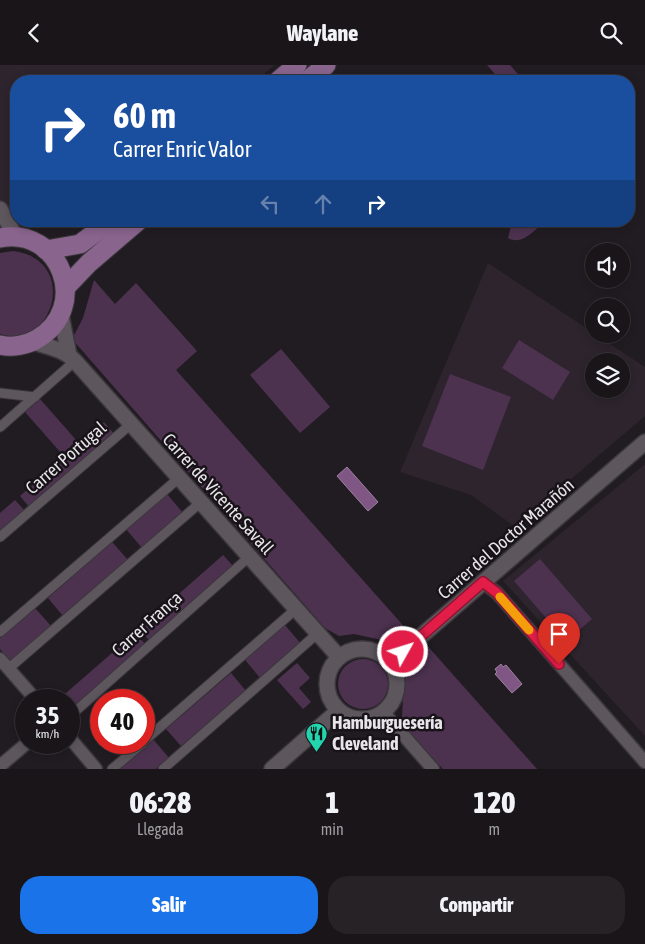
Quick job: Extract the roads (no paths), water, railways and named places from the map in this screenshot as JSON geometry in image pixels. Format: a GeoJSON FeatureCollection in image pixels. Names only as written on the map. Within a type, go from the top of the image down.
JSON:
{"type":"FeatureCollection","features":[{"type":"Feature","properties":{"kind":"main road"},"geometry":{"type":"LineString","coordinates":[[285,75],[297,65]]}},
{"type":"Feature","properties":{"kind":"main road"},"geometry":{"type":"LineString","coordinates":[[314,75],[326,65]]}},
{"type":"Feature","properties":{"kind":"main road"},"geometry":{"type":"LineString","coordinates":[[46,250],[80,244],[103,227]]}},
{"type":"Feature","properties":{"kind":"main road"},"geometry":{"type":"LineString","coordinates":[[66,287],[89,263],[131,227]]}},
{"type":"Feature","properties":{"kind":"main road"},"geometry":{"type":"LineString","coordinates":[[0,345],[19,346],[33,342],[44,335],[54,326],[65,301],[66,287],[56,260],[46,250],[27,239],[8,238]]}},
{"type":"Feature","properties":{"kind":"street"},"geometry":{"type":"LineString","coordinates":[[0,209],[8,238]]}},
{"type":"Feature","properties":{"kind":"street"},"geometry":{"type":"LineString","coordinates":[[60,315],[72,358]]}},
{"type":"Feature","properties":{"kind":"street"},"geometry":{"type":"LineString","coordinates":[[33,342],[58,349],[72,358]]}},
{"type":"Feature","properties":{"kind":"street"},"geometry":{"type":"LineString","coordinates":[[0,427],[34,397],[72,358]]}},
{"type":"Feature","properties":{"kind":"street","name":"Carrer de Vicente Savall"},"geometry":{"type":"LineString","coordinates":[[72,358],[339,657]]}},
{"type":"Feature","properties":{"kind":"street"},"geometry":{"type":"LineString","coordinates":[[0,393],[34,397]]}},
{"type":"Feature","properties":{"kind":"street","name":"Carrer Portugal"},"geometry":{"type":"LineString","coordinates":[[0,537],[131,424]]}},
{"type":"Feature","properties":{"kind":"street","name":"Carrer del Doctor Marañón"},"geometry":{"type":"LineString","coordinates":[[390,663],[645,442]]}},
{"type":"Feature","properties":{"kind":"street"},"geometry":{"type":"LineString","coordinates":[[0,632],[179,478]]}},
{"type":"Feature","properties":{"kind":"street"},"geometry":{"type":"LineString","coordinates":[[26,689],[4,664],[200,503]]}},
{"type":"Feature","properties":{"kind":"street","name":"Carrer França"},"geometry":{"type":"LineString","coordinates":[[80,707],[249,557]]}},
{"type":"Feature","properties":{"kind":"street"},"geometry":{"type":"LineString","coordinates":[[483,582],[497,593],[645,762]]}},
{"type":"Feature","properties":{"kind":"street"},"geometry":{"type":"LineString","coordinates":[[155,732],[296,609]]}},
{"type":"Feature","properties":{"kind":"street"},"geometry":{"type":"LineString","coordinates":[[163,769],[318,633]]}},
{"type":"Feature","properties":{"kind":"street"},"geometry":{"type":"LineString","coordinates":[[353,650],[372,650],[390,663],[395,671],[398,684],[395,698],[383,712],[370,719],[359,719],[346,716],[338,711],[331,702],[327,679],[331,667],[339,657],[353,650]]}},
{"type":"Feature","properties":{"kind":"street"},"geometry":{"type":"LineString","coordinates":[[272,769],[338,711]]}},
{"type":"Feature","properties":{"kind":"street"},"geometry":{"type":"LineString","coordinates":[[383,712],[433,769]]}},
{"type":"Feature","properties":{"kind":"street"},"geometry":{"type":"LineString","coordinates":[[80,750],[96,769]]}},
{"type":"Feature","properties":{"kind":"street"},"geometry":{"type":"LineString","coordinates":[[0,766],[15,753]]}},
{"type":"Feature","properties":{"kind":"street"},"geometry":{"type":"LineString","coordinates":[[112,769],[129,754]]}},
{"type":"Feature","properties":{"kind":"place","name":"Hamburguesería Cleveland"},"geometry":{"type":"Point","coordinates":[316,752]}}]}
